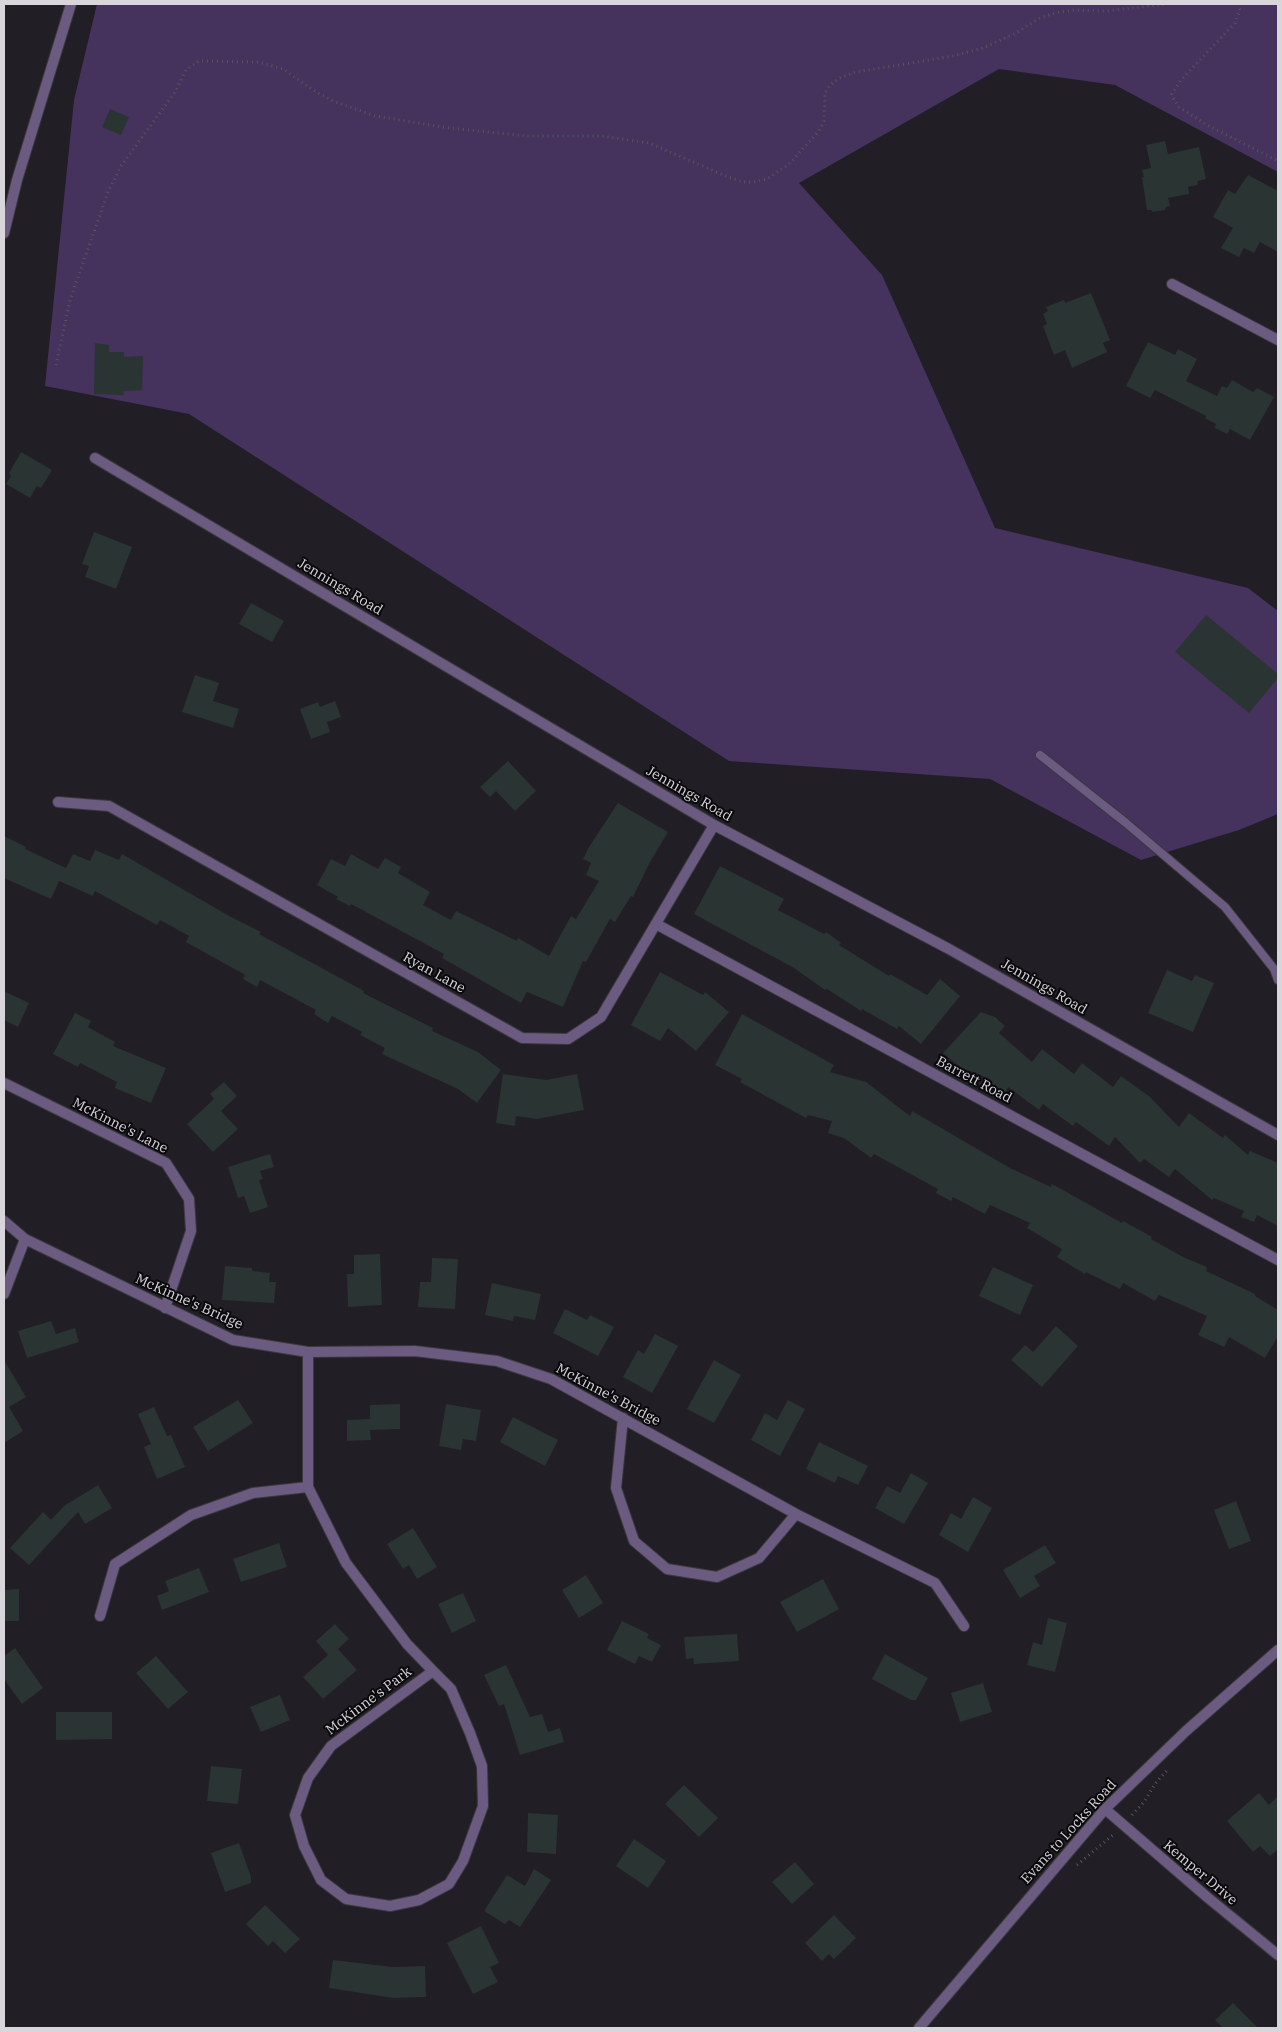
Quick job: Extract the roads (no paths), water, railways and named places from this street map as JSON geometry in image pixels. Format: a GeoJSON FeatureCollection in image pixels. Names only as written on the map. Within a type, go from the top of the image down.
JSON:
{"type":"FeatureCollection","features":[{"type":"Feature","properties":{"kind":"street"},"geometry":{"type":"LineString","coordinates":[[4,233],[17,180],[71,4]]}},
{"type":"Feature","properties":{"kind":"street"},"geometry":{"type":"LineString","coordinates":[[1172,284],[1278,340]]}},
{"type":"Feature","properties":{"kind":"street","name":"Jennings Road"},"geometry":{"type":"LineString","coordinates":[[95,458],[714,825],[949,949],[1278,1135]]}},
{"type":"Feature","properties":{"kind":"street","name":"Ryan Lane"},"geometry":{"type":"LineString","coordinates":[[58,802],[109,806],[522,1038],[568,1039],[601,1017],[714,825]]}},
{"type":"Feature","properties":{"kind":"street","name":"Barrett Road"},"geometry":{"type":"LineString","coordinates":[[656,924],[1278,1260]]}},
{"type":"Feature","properties":{"kind":"street","name":"McKinne's Lane"},"geometry":{"type":"LineString","coordinates":[[4,1083],[166,1164],[189,1199],[191,1231],[165,1308]]}},
{"type":"Feature","properties":{"kind":"street","name":"McKinne's Bridge"},"geometry":{"type":"LineString","coordinates":[[4,1221],[25,1239],[233,1340],[308,1352],[415,1351],[497,1361],[551,1379],[796,1514],[935,1583],[964,1626]]}},
{"type":"Feature","properties":{"kind":"street"},"geometry":{"type":"LineString","coordinates":[[4,1294],[25,1239]]}},
{"type":"Feature","properties":{"kind":"street","name":"McKinne's Park"},"geometry":{"type":"LineString","coordinates":[[308,1352],[308,1487],[346,1562],[407,1644],[451,1689],[482,1766],[483,1806],[463,1860],[448,1884],[419,1900],[390,1906],[346,1899],[321,1880],[304,1846],[295,1815],[308,1778],[332,1746],[433,1671]]}},
{"type":"Feature","properties":{"kind":"street"},"geometry":{"type":"LineString","coordinates":[[623,1418],[616,1488],[634,1541],[667,1570],[717,1577],[759,1558],[796,1514]]}},
{"type":"Feature","properties":{"kind":"street"},"geometry":{"type":"LineString","coordinates":[[100,1616],[115,1564],[191,1515],[253,1493],[308,1487]]}},
{"type":"Feature","properties":{"kind":"street","name":"Evans to Locks Road"},"geometry":{"type":"LineString","coordinates":[[920,2028],[1105,1809],[1186,1731],[1278,1650]]}},
{"type":"Feature","properties":{"kind":"street","name":"Kemper Drive"},"geometry":{"type":"LineString","coordinates":[[1105,1809],[1278,1955]]}},
{"type":"Feature","properties":{"kind":"lane"},"geometry":{"type":"LineString","coordinates":[[1040,755],[1126,823],[1225,907],[1274,969],[1278,980]]}}]}
